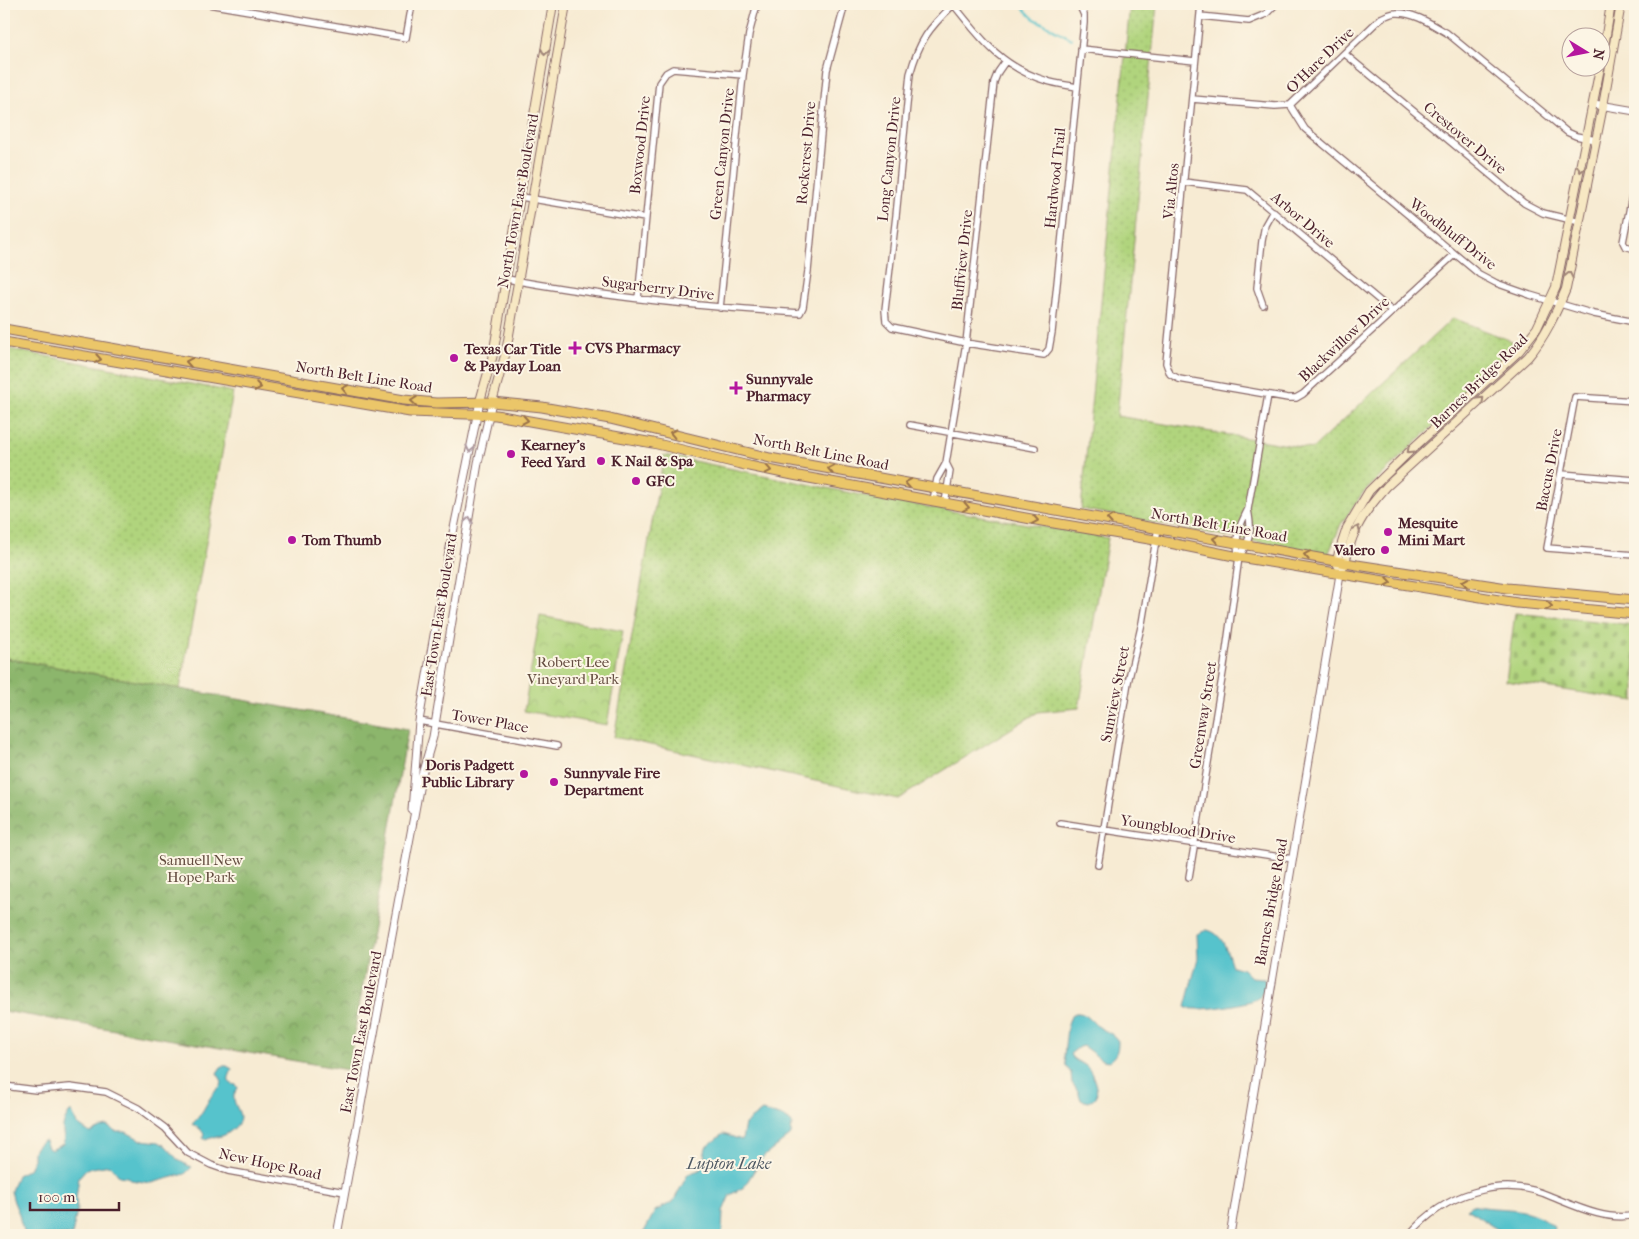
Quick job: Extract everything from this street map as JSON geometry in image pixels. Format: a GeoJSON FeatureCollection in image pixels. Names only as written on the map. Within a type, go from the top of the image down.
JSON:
{"type":"FeatureCollection","features":[{"type":"Feature","properties":{"kind":"main road","name":"North Town East Boulevard"},"geometry":{"type":"LineString","coordinates":[[480,401],[490,369],[497,334],[553,4]]}},
{"type":"Feature","properties":{"kind":"main road","name":"North Town East Boulevard"},"geometry":{"type":"LineString","coordinates":[[492,402],[505,360],[566,4]]}},
{"type":"Feature","properties":{"kind":"main road"},"geometry":{"type":"LineString","coordinates":[[1607,28],[1611,4]]}},
{"type":"Feature","properties":{"kind":"main road","name":"Barnes Bridge Road"},"geometry":{"type":"LineString","coordinates":[[1342,562],[1355,532],[1371,504],[1387,486],[1533,352],[1545,334],[1566,289],[1603,106],[1621,4]]}},
{"type":"Feature","properties":{"kind":"main road","name":"Barnes Bridge Road"},"geometry":{"type":"LineString","coordinates":[[1340,574],[1347,528],[1369,491],[1508,362],[1523,347],[1537,328],[1556,287],[1598,78]]}},
{"type":"Feature","properties":{"kind":"main road"},"geometry":{"type":"LineString","coordinates":[[532,129],[544,132]]}},
{"type":"Feature","properties":{"kind":"main road","name":"North Belt Line Road"},"geometry":{"type":"LineString","coordinates":[[4,328],[404,400],[436,403],[492,402],[538,407],[602,418],[770,458],[1342,562],[1527,591],[1635,600]]}},
{"type":"Feature","properties":{"kind":"main road"},"geometry":{"type":"LineString","coordinates":[[497,334],[509,336]]}},
{"type":"Feature","properties":{"kind":"main road","name":"North Belt Line Road"},"geometry":{"type":"LineString","coordinates":[[4,342],[236,384],[410,412],[489,414],[653,442],[793,475],[1340,574],[1517,603],[1635,614]]}},
{"type":"Feature","properties":{"kind":"main road"},"geometry":{"type":"LineString","coordinates":[[72,354],[74,342]]}},
{"type":"Feature","properties":{"kind":"main road"},"geometry":{"type":"LineString","coordinates":[[1508,362],[1515,369]]}},
{"type":"Feature","properties":{"kind":"main road"},"geometry":{"type":"LineString","coordinates":[[236,384],[237,370]]}},
{"type":"Feature","properties":{"kind":"main road"},"geometry":{"type":"LineString","coordinates":[[324,397],[326,386]]}},
{"type":"Feature","properties":{"kind":"main road"},"geometry":{"type":"LineString","coordinates":[[1460,406],[1467,414]]}},
{"type":"Feature","properties":{"kind":"main road"},"geometry":{"type":"LineString","coordinates":[[600,433],[602,418]]}},
{"type":"Feature","properties":{"kind":"main road"},"geometry":{"type":"LineString","coordinates":[[793,475],[795,462]]}},
{"type":"Feature","properties":{"kind":"main road"},"geometry":{"type":"LineString","coordinates":[[1011,515],[1013,502]]}},
{"type":"Feature","properties":{"kind":"main road"},"geometry":{"type":"LineString","coordinates":[[1484,598],[1486,585]]}},
{"type":"Feature","properties":{"kind":"street"},"geometry":{"type":"LineString","coordinates":[[208,4],[406,38],[412,4]]}},
{"type":"Feature","properties":{"kind":"street","name":"Green Canyon Drive"},"geometry":{"type":"LineString","coordinates":[[720,308],[743,75],[749,34],[757,4]]}},
{"type":"Feature","properties":{"kind":"street","name":"Rockcrest Drive"},"geometry":{"type":"LineString","coordinates":[[803,307],[827,70],[845,4]]}},
{"type":"Feature","properties":{"kind":"street","name":"Hardwood Trail"},"geometry":{"type":"LineString","coordinates":[[966,343],[1044,355],[1049,349],[1084,23],[1084,15],[1079,4]]}},
{"type":"Feature","properties":{"kind":"street","name":"Via Altos"},"geometry":{"type":"LineString","coordinates":[[1174,378],[1170,374],[1166,363],[1201,4]]}},
{"type":"Feature","properties":{"kind":"street"},"geometry":{"type":"LineString","coordinates":[[1200,16],[1248,21],[1266,14],[1276,4]]}},
{"type":"Feature","properties":{"kind":"street"},"geometry":{"type":"LineString","coordinates":[[953,5],[987,45],[1005,62],[1048,82],[1077,87]]}},
{"type":"Feature","properties":{"kind":"street","name":"Long Canyon Drive"},"geometry":{"type":"LineString","coordinates":[[953,5],[937,21],[921,43],[916,52],[910,74],[896,216],[884,310],[886,321],[892,327],[966,343]]}},
{"type":"Feature","properties":{"kind":"street","name":"O'Hare Drive"},"geometry":{"type":"LineString","coordinates":[[1192,100],[1275,106],[1290,105],[1381,18],[1395,12],[1407,14],[1434,25],[1447,33],[1567,132],[1596,140]]}},
{"type":"Feature","properties":{"kind":"street"},"geometry":{"type":"LineString","coordinates":[[1081,49],[1195,61]]}},
{"type":"Feature","properties":{"kind":"street","name":"Crestover Drive"},"geometry":{"type":"LineString","coordinates":[[1345,54],[1524,203],[1543,213],[1580,222]]}},
{"type":"Feature","properties":{"kind":"street","name":"Bluffview Drive"},"geometry":{"type":"LineString","coordinates":[[934,501],[937,479],[946,463],[966,343],[994,82],[1005,62]]}},
{"type":"Feature","properties":{"kind":"street","name":"Boxwood Drive"},"geometry":{"type":"LineString","coordinates":[[638,299],[659,83],[666,73],[673,69],[743,75]]}},
{"type":"Feature","properties":{"kind":"street"},"geometry":{"type":"LineString","coordinates":[[1594,104],[1635,111]]}},
{"type":"Feature","properties":{"kind":"street","name":"Woodbluff Drive"},"geometry":{"type":"LineString","coordinates":[[1290,105],[1305,129],[1479,274],[1496,283],[1530,295],[1594,314],[1635,322]]}},
{"type":"Feature","properties":{"kind":"street"},"geometry":{"type":"LineString","coordinates":[[1635,181],[1624,236],[1625,246],[1635,249]]}},
{"type":"Feature","properties":{"kind":"street","name":"Arbor Drive"},"geometry":{"type":"LineString","coordinates":[[1184,182],[1247,190],[1392,311]]}},
{"type":"Feature","properties":{"kind":"street"},"geometry":{"type":"LineString","coordinates":[[521,197],[645,218]]}},
{"type":"Feature","properties":{"kind":"street"},"geometry":{"type":"LineString","coordinates":[[1263,305],[1257,288],[1266,225],[1273,211]]}},
{"type":"Feature","properties":{"kind":"street","name":"Blackwillow Drive"},"geometry":{"type":"LineString","coordinates":[[1174,378],[1268,395],[1296,398],[1303,394],[1455,254]]}},
{"type":"Feature","properties":{"kind":"street","name":"Sugarberry Drive"},"geometry":{"type":"LineString","coordinates":[[507,279],[638,299],[720,308],[800,313],[803,307]]}},
{"type":"Feature","properties":{"kind":"street"},"geometry":{"type":"LineString","coordinates":[[1239,557],[1236,543],[1240,525],[1248,509],[1268,395]]}},
{"type":"Feature","properties":{"kind":"street","name":"Baccus Drive"},"geometry":{"type":"LineString","coordinates":[[1635,401],[1575,397],[1547,548],[1635,554]]}},
{"type":"Feature","properties":{"kind":"street","name":"East Town East Boulevard"},"geometry":{"type":"LineString","coordinates":[[411,833],[418,721],[452,536],[480,401]]}},
{"type":"Feature","properties":{"kind":"street","name":"East Town East Boulevard"},"geometry":{"type":"LineString","coordinates":[[337,1235],[421,778],[436,723],[478,463],[492,402]]}},
{"type":"Feature","properties":{"kind":"street"},"geometry":{"type":"LineString","coordinates":[[910,425],[1035,448]]}},
{"type":"Feature","properties":{"kind":"street","name":"Bluffview Drive"},"geometry":{"type":"LineString","coordinates":[[945,503],[950,471],[946,463]]}},
{"type":"Feature","properties":{"kind":"street"},"geometry":{"type":"LineString","coordinates":[[1562,474],[1635,480]]}},
{"type":"Feature","properties":{"kind":"street"},"geometry":{"type":"LineString","coordinates":[[1239,557],[1248,545],[1251,526],[1248,509]]}},
{"type":"Feature","properties":{"kind":"street","name":"Sunview Street"},"geometry":{"type":"LineString","coordinates":[[1098,865],[1128,682],[1142,623],[1158,528]]}},
{"type":"Feature","properties":{"kind":"street"},"geometry":{"type":"LineString","coordinates":[[452,536],[466,538]]}},
{"type":"Feature","properties":{"kind":"street","name":"Greenway Street"},"geometry":{"type":"LineString","coordinates":[[1189,877],[1224,666],[1239,557]]}},
{"type":"Feature","properties":{"kind":"street","name":"Barnes Bridge Road"},"geometry":{"type":"LineString","coordinates":[[1230,1235],[1340,574]]}},
{"type":"Feature","properties":{"kind":"street"},"geometry":{"type":"LineString","coordinates":[[437,622],[452,622]]}},
{"type":"Feature","properties":{"kind":"street","name":"Tower Place"},"geometry":{"type":"LineString","coordinates":[[418,721],[556,746]]}},
{"type":"Feature","properties":{"kind":"street","name":"Youngblood Drive"},"geometry":{"type":"LineString","coordinates":[[1060,823],[1293,859]]}},
{"type":"Feature","properties":{"kind":"street"},"geometry":{"type":"LineString","coordinates":[[4,1099],[5,1087]]}},
{"type":"Feature","properties":{"kind":"street","name":"New Hope Road"},"geometry":{"type":"LineString","coordinates":[[5,1087],[36,1090],[70,1087],[106,1092],[138,1108],[165,1128],[188,1153],[211,1165],[228,1171],[345,1192]]}},
{"type":"Feature","properties":{"kind":"street"},"geometry":{"type":"LineString","coordinates":[[1409,1235],[1433,1213],[1448,1204],[1469,1193],[1493,1187],[1521,1186],[1588,1212],[1610,1216],[1635,1215]]}},
{"type":"Feature","properties":{"kind":"green space"},"geometry":{"type":"Polygon","coordinates":[[[1130,4],[1157,4],[1117,416],[1312,449],[1453,318],[1519,344],[1362,494],[1341,524],[1328,555],[1081,509],[1130,4]]]}},
{"type":"Feature","properties":{"kind":"green space"},"geometry":{"type":"Polygon","coordinates":[[[4,348],[233,392],[180,689],[4,658],[4,348]]]}},
{"type":"Feature","properties":{"kind":"green space"},"geometry":{"type":"Polygon","coordinates":[[[664,455],[871,497],[1108,538],[1079,708],[1038,712],[898,799],[614,737],[664,455]]]}},
{"type":"Feature","properties":{"kind":"green space"},"geometry":{"type":"Polygon","coordinates":[[[1515,613],[1635,625],[1635,701],[1506,681],[1515,613]]]}},
{"type":"Feature","properties":{"kind":"green space","name":"Robert Lee Vineyard Park"},"geometry":{"type":"Polygon","coordinates":[[[540,616],[623,631],[607,725],[524,711],[540,616]]]}},
{"type":"Feature","properties":{"kind":"green space","name":"Samuell New Hope Park"},"geometry":{"type":"Polygon","coordinates":[[[4,658],[408,729],[348,1070],[4,1011],[4,658]]]}},
{"type":"Feature","properties":{"kind":"water"},"geometry":{"type":"Polygon","coordinates":[[[1207,930],[1213,932],[1221,939],[1232,966],[1243,969],[1251,977],[1263,978],[1265,980],[1265,988],[1259,998],[1222,1007],[1190,1009],[1185,1007],[1198,958],[1197,934],[1207,930]]]}},
{"type":"Feature","properties":{"kind":"water"},"geometry":{"type":"Polygon","coordinates":[[[1075,1013],[1085,1015],[1118,1041],[1114,1057],[1109,1061],[1102,1060],[1083,1046],[1070,1054],[1075,1060],[1086,1066],[1093,1076],[1097,1094],[1089,1102],[1081,1100],[1078,1091],[1072,1083],[1071,1073],[1066,1066],[1064,1056],[1067,1028],[1071,1016],[1075,1013]]]}},
{"type":"Feature","properties":{"kind":"water"},"geometry":{"type":"Polygon","coordinates":[[[223,1066],[232,1069],[229,1081],[238,1088],[234,1095],[234,1100],[240,1118],[235,1127],[228,1133],[206,1140],[203,1138],[204,1134],[202,1131],[192,1124],[216,1090],[221,1086],[222,1081],[217,1073],[223,1066]]]}},
{"type":"Feature","properties":{"kind":"water","name":"Lupton Lake"},"geometry":{"type":"Polygon","coordinates":[[[762,1111],[783,1117],[792,1123],[791,1135],[762,1158],[744,1187],[730,1195],[723,1211],[722,1235],[639,1235],[644,1232],[655,1211],[673,1202],[688,1174],[702,1169],[706,1147],[723,1134],[742,1140],[745,1124],[762,1111]]]}},
{"type":"Feature","properties":{"kind":"water"},"geometry":{"type":"Polygon","coordinates":[[[70,1112],[72,1112],[77,1124],[90,1133],[107,1126],[116,1132],[126,1132],[141,1140],[159,1142],[166,1146],[178,1160],[192,1167],[185,1174],[151,1183],[119,1176],[110,1165],[86,1169],[79,1177],[76,1198],[77,1211],[72,1235],[26,1235],[11,1191],[17,1175],[29,1169],[33,1161],[33,1151],[42,1141],[45,1141],[51,1150],[63,1144],[63,1126],[70,1112]]]}},
{"type":"Feature","properties":{"kind":"water"},"geometry":{"type":"Polygon","coordinates":[[[1472,1205],[1525,1211],[1534,1214],[1554,1227],[1553,1232],[1549,1235],[1517,1235],[1499,1230],[1466,1209],[1472,1205]]]}},
{"type":"Feature","properties":{"kind":"waterway"},"geometry":{"type":"LineString","coordinates":[[1019,4],[1033,18],[1072,39]]}},
{"type":"Feature","properties":{"kind":"place","name":"CVS Pharmacy"},"geometry":{"type":"Point","coordinates":[575,348]}},
{"type":"Feature","properties":{"kind":"place","name":"Texas Car Title & Payday Loan"},"geometry":{"type":"Point","coordinates":[454,358]}},
{"type":"Feature","properties":{"kind":"place","name":"Sunnyvale Pharmacy"},"geometry":{"type":"Point","coordinates":[736,388]}},
{"type":"Feature","properties":{"kind":"place","name":"Kearney's Feed Yard"},"geometry":{"type":"Point","coordinates":[511,454]}},
{"type":"Feature","properties":{"kind":"place","name":"K Nail & Spa"},"geometry":{"type":"Point","coordinates":[601,461]}},
{"type":"Feature","properties":{"kind":"place","name":"GFC"},"geometry":{"type":"Point","coordinates":[636,481]}},
{"type":"Feature","properties":{"kind":"place","name":"Mesquite Mini Mart"},"geometry":{"type":"Point","coordinates":[1388,532]}},
{"type":"Feature","properties":{"kind":"place","name":"Tom Thumb"},"geometry":{"type":"Point","coordinates":[292,540]}},
{"type":"Feature","properties":{"kind":"place","name":"Valero"},"geometry":{"type":"Point","coordinates":[1385,550]}},
{"type":"Feature","properties":{"kind":"place","name":"Doris Padgett Public Library"},"geometry":{"type":"Point","coordinates":[524,774]}},
{"type":"Feature","properties":{"kind":"place","name":"Sunnyvale Fire Department"},"geometry":{"type":"Point","coordinates":[554,782]}}]}
